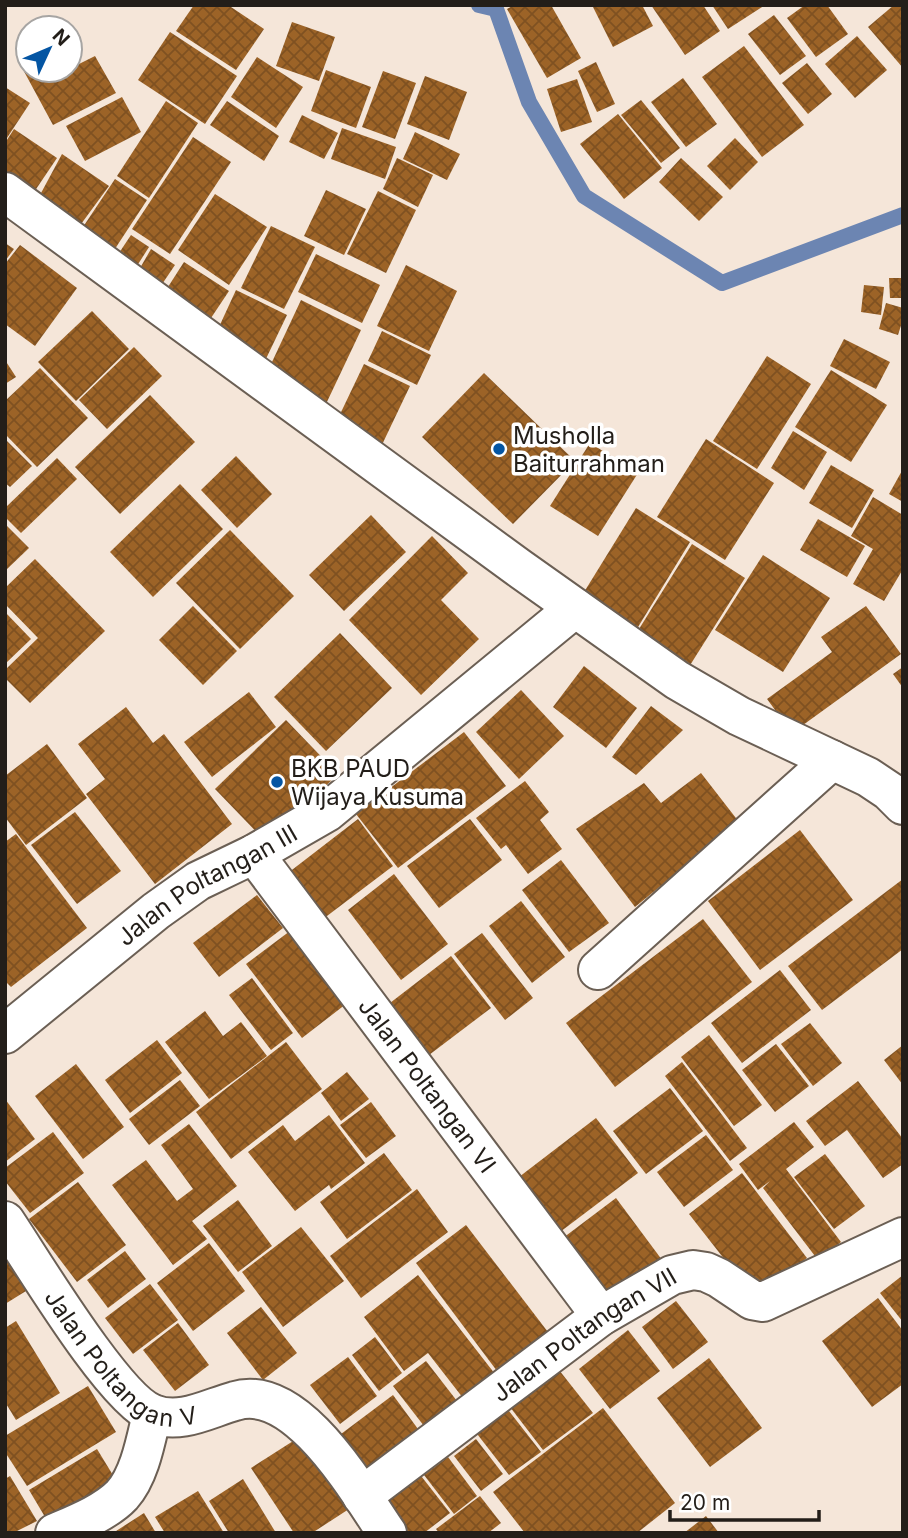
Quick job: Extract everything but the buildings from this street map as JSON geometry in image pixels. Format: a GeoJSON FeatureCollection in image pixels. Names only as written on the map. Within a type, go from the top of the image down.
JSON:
{"type":"FeatureCollection","features":[{"type":"Feature","properties":{"kind":"street"},"geometry":{"type":"LineString","coordinates":[[5,192],[677,680],[739,716],[898,792]]}},
{"type":"Feature","properties":{"kind":"street","name":"Jalan Poltangan III"},"geometry":{"type":"LineString","coordinates":[[5,1034],[156,911],[198,881],[254,854],[327,812],[575,608]]}},
{"type":"Feature","properties":{"kind":"street"},"geometry":{"type":"LineString","coordinates":[[598,970],[832,760]]}},
{"type":"Feature","properties":{"kind":"street","name":"Jalan Poltangan VI"},"geometry":{"type":"LineString","coordinates":[[254,854],[601,1316]]}},
{"type":"Feature","properties":{"kind":"street","name":"Jalan Poltangan V"},"geometry":{"type":"LineString","coordinates":[[5,1221],[108,1374],[152,1414],[173,1418],[198,1414],[251,1398],[269,1401],[285,1409],[324,1444],[387,1533]]}},
{"type":"Feature","properties":{"kind":"street","name":"Jalan Poltangan VII"},"geometry":{"type":"LineString","coordinates":[[362,1496],[601,1316],[672,1275],[692,1270],[706,1272],[752,1300],[769,1301],[903,1237]]}},
{"type":"Feature","properties":{"kind":"street"},"geometry":{"type":"LineString","coordinates":[[55,1533],[87,1518],[121,1496],[132,1480],[152,1414]]}},
{"type":"Feature","properties":{"kind":"waterway"},"geometry":{"type":"LineString","coordinates":[[479,5],[496,9],[529,102],[584,196],[722,283],[903,215]]}},
{"type":"Feature","properties":{"kind":"place","name":"Musholla Baiturrahman"},"geometry":{"type":"Point","coordinates":[499,449]}},
{"type":"Feature","properties":{"kind":"place","name":"BKB PAUD Wijaya Kusuma"},"geometry":{"type":"Point","coordinates":[277,782]}}]}
